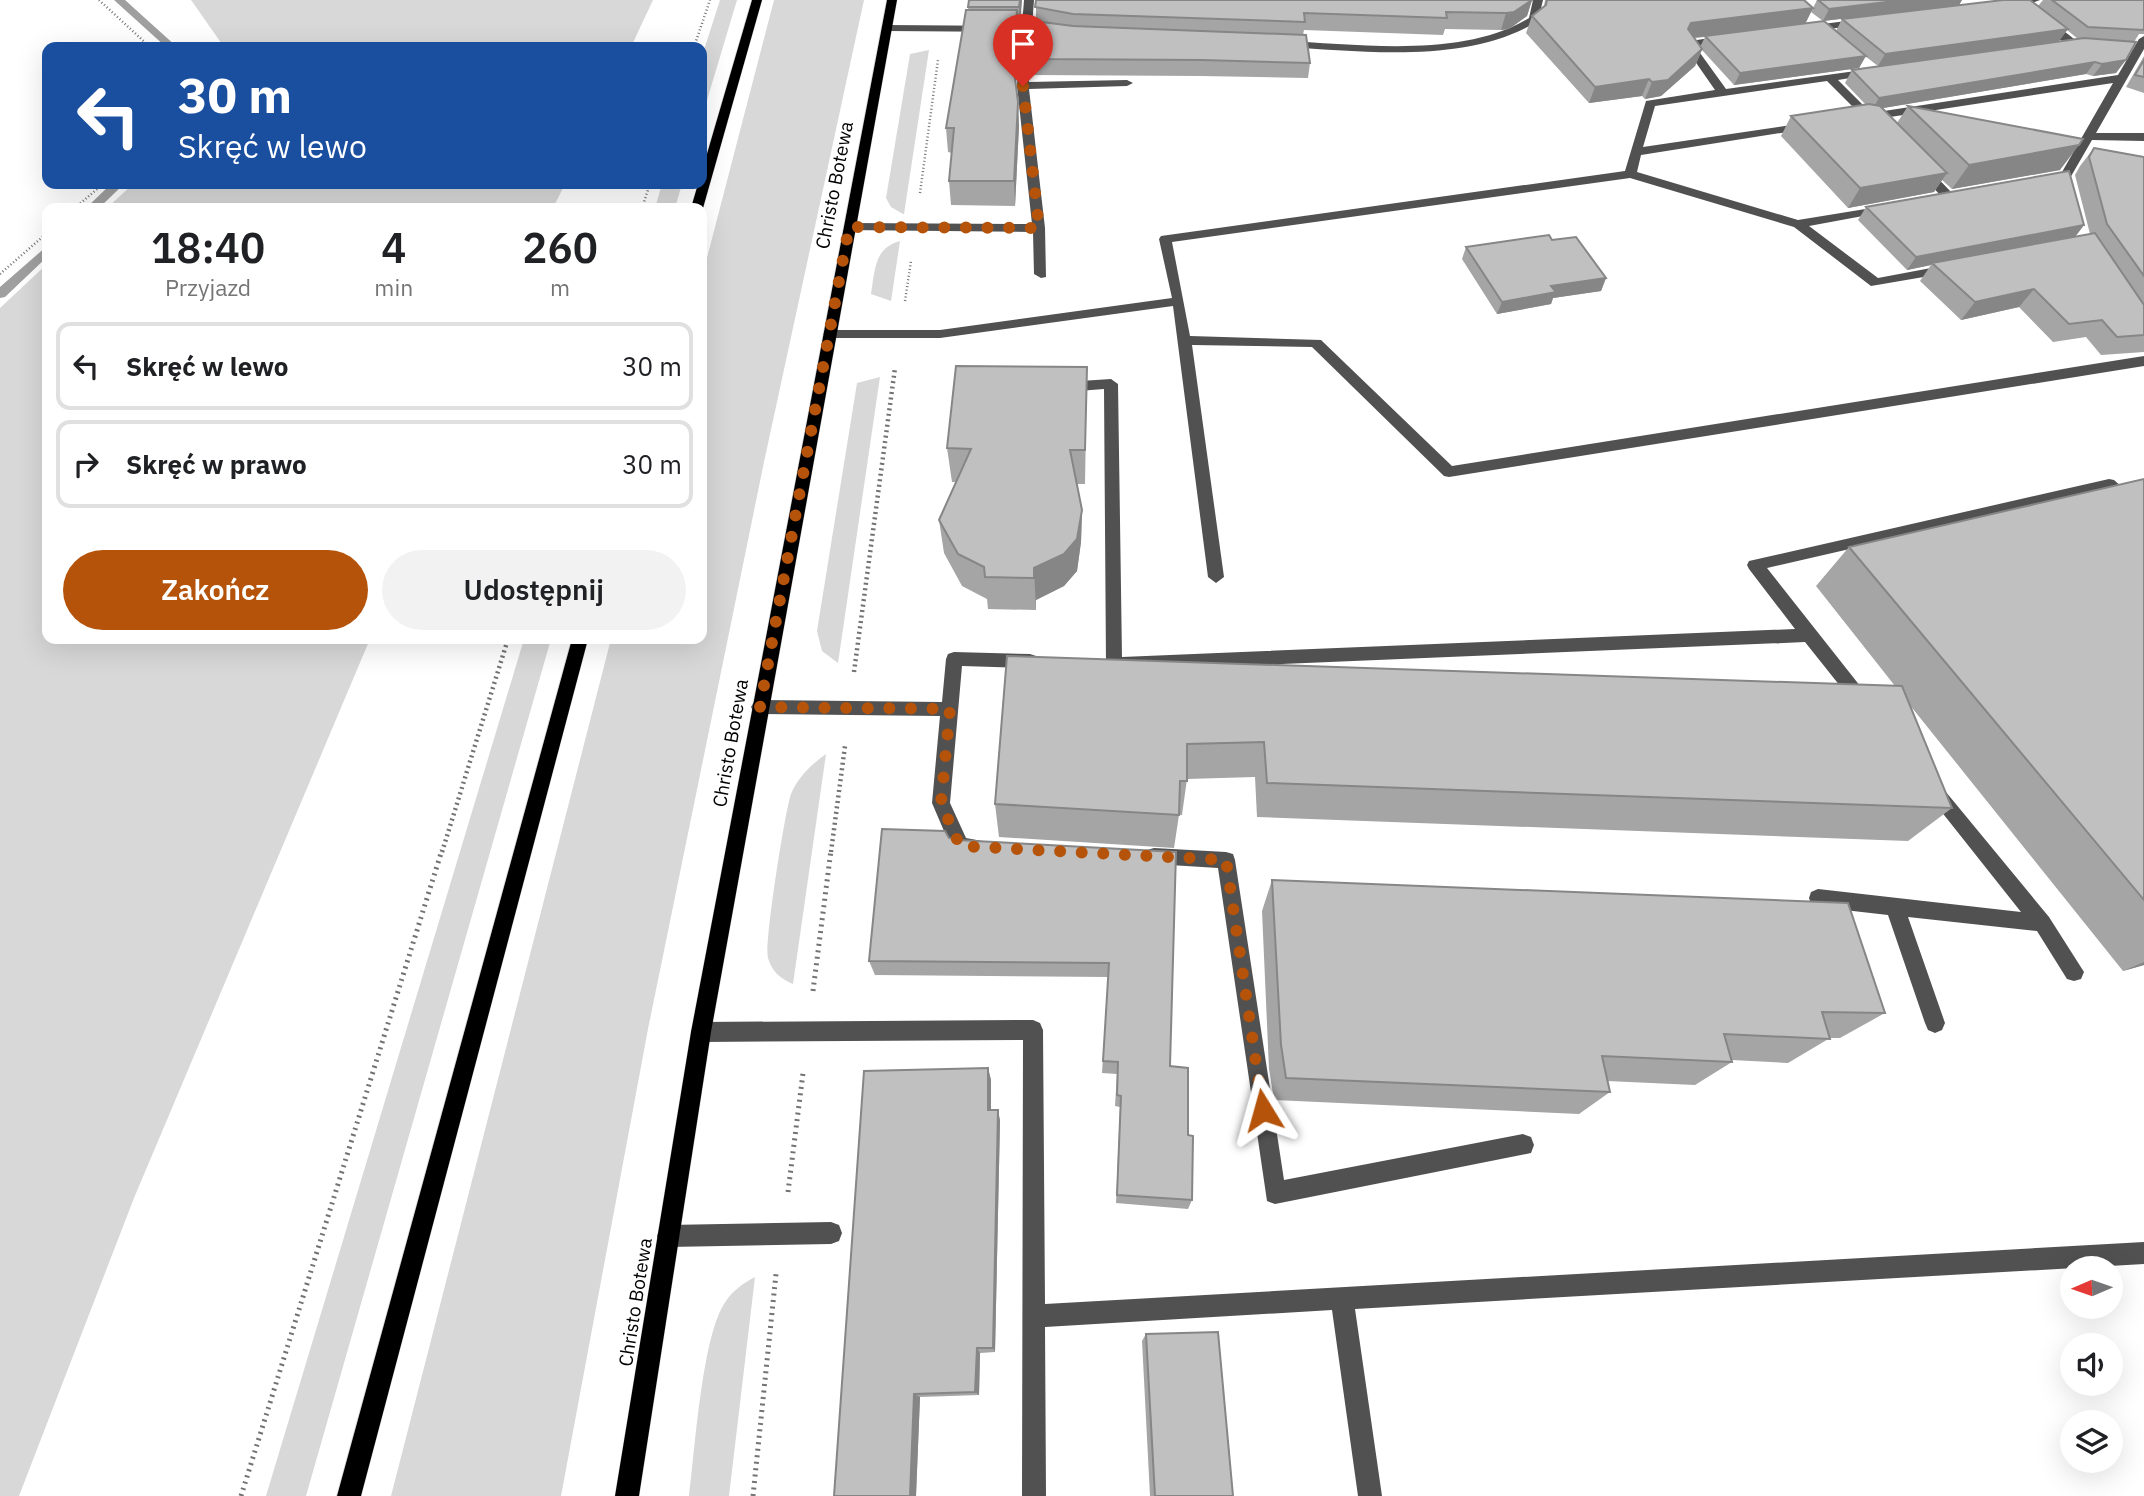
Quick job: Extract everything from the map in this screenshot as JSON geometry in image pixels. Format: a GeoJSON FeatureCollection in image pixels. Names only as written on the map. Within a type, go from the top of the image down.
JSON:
{"type":"FeatureCollection","features":[{"type":"Feature","properties":{"kind":"main road"},"geometry":{"type":"LineString","coordinates":[[707,173],[757,0]]}},
{"type":"Feature","properties":{"kind":"main road","name":"Christo Botewa"},"geometry":{"type":"LineString","coordinates":[[627,1496],[701,1032],[892,0]]}},
{"type":"Feature","properties":{"kind":"main road"},"geometry":{"type":"LineString","coordinates":[[349,1496],[579,644]]}},
{"type":"Feature","properties":{"kind":"lane"},"geometry":{"type":"LineString","coordinates":[[1030,0],[1023,86],[1039,228],[1041,274]]}},
{"type":"Feature","properties":{"kind":"lane"},"geometry":{"type":"LineString","coordinates":[[1269,43],[1422,49],[1448,45],[1513,34],[1534,19],[1538,0]]}},
{"type":"Feature","properties":{"kind":"lane"},"geometry":{"type":"LineString","coordinates":[[2006,5],[2035,0]]}},
{"type":"Feature","properties":{"kind":"lane"},"geometry":{"type":"LineString","coordinates":[[2020,3],[2075,45]]}},
{"type":"Feature","properties":{"kind":"lane"},"geometry":{"type":"LineString","coordinates":[[1806,19],[1821,32]]}},
{"type":"Feature","properties":{"kind":"lane"},"geometry":{"type":"LineString","coordinates":[[1791,31],[1821,32],[1871,21]]}},
{"type":"Feature","properties":{"kind":"lane"},"geometry":{"type":"LineString","coordinates":[[887,28],[1028,29],[1073,36]]}},
{"type":"Feature","properties":{"kind":"lane"},"geometry":{"type":"LineString","coordinates":[[1722,92],[1688,44],[1740,37]]}},
{"type":"Feature","properties":{"kind":"lane"},"geometry":{"type":"LineString","coordinates":[[2040,180],[2067,180],[2137,45]]}},
{"type":"Feature","properties":{"kind":"lane"},"geometry":{"type":"LineString","coordinates":[[2062,46],[2101,46]]}},
{"type":"Feature","properties":{"kind":"lane"},"geometry":{"type":"LineString","coordinates":[[1630,174],[1650,103],[1829,77],[1868,68],[1886,69]]}},
{"type":"Feature","properties":{"kind":"lane"},"geometry":{"type":"LineString","coordinates":[[1829,77],[1887,134]]}},
{"type":"Feature","properties":{"kind":"lane"},"geometry":{"type":"LineString","coordinates":[[1855,119],[2122,78]]}},
{"type":"Feature","properties":{"kind":"lane"},"geometry":{"type":"LineString","coordinates":[[1023,86],[1127,83]]}},
{"type":"Feature","properties":{"kind":"lane"},"geometry":{"type":"LineString","coordinates":[[1636,152],[1814,125]]}},
{"type":"Feature","properties":{"kind":"lane"},"geometry":{"type":"LineString","coordinates":[[2089,136],[2144,137]]}},
{"type":"Feature","properties":{"kind":"lane"},"geometry":{"type":"LineString","coordinates":[[1913,161],[1956,195],[1935,199]]}},
{"type":"Feature","properties":{"kind":"lane"},"geometry":{"type":"LineString","coordinates":[[1216,577],[1179,301],[1166,239],[1630,174],[1798,225],[1876,283],[1967,265]]}},
{"type":"Feature","properties":{"kind":"lane"},"geometry":{"type":"LineString","coordinates":[[1798,225],[1894,207]]}},
{"type":"Feature","properties":{"kind":"lane"},"geometry":{"type":"LineString","coordinates":[[849,227],[1039,228]]}},
{"type":"Feature","properties":{"kind":"lane"},"geometry":{"type":"LineString","coordinates":[[830,334],[940,334],[1179,301]]}},
{"type":"Feature","properties":{"kind":"lane"},"geometry":{"type":"LineString","coordinates":[[1184,340],[1316,343],[1448,472],[2144,361]]}},
{"type":"Feature","properties":{"kind":"lane"},"geometry":{"type":"LineString","coordinates":[[1042,388],[1111,384],[1107,664],[1809,635]]}},
{"type":"Feature","properties":{"kind":"lane"},"geometry":{"type":"LineString","coordinates":[[1869,710],[1755,565],[2109,484],[2144,516]]}},
{"type":"Feature","properties":{"kind":"lane"},"geometry":{"type":"LineString","coordinates":[[988,848],[960,846],[941,803],[954,659],[1047,662]]}},
{"type":"Feature","properties":{"kind":"lane"},"geometry":{"type":"LineString","coordinates":[[760,707],[950,709]]}},
{"type":"Feature","properties":{"kind":"lane"},"geometry":{"type":"LineString","coordinates":[[1921,774],[2042,923],[2074,972]]}},
{"type":"Feature","properties":{"kind":"lane"},"geometry":{"type":"LineString","coordinates":[[1128,855],[1226,860],[1275,1193],[1523,1145]]}},
{"type":"Feature","properties":{"kind":"lane"},"geometry":{"type":"LineString","coordinates":[[1818,898],[2042,923]]}},
{"type":"Feature","properties":{"kind":"lane"},"geometry":{"type":"LineString","coordinates":[[1895,907],[1936,1023]]}},
{"type":"Feature","properties":{"kind":"lane"},"geometry":{"type":"LineString","coordinates":[[701,1032],[1032,1030],[1034,1496]]}},
{"type":"Feature","properties":{"kind":"lane"},"geometry":{"type":"LineString","coordinates":[[668,1236],[831,1233]]}},
{"type":"Feature","properties":{"kind":"lane"},"geometry":{"type":"LineString","coordinates":[[1032,1316],[2144,1253]]}},
{"type":"Feature","properties":{"kind":"lane"},"geometry":{"type":"LineString","coordinates":[[1342,1298],[1370,1496]]}},
{"type":"Feature","properties":{"kind":"path"},"geometry":{"type":"LineString","coordinates":[[99,0],[145,42]]}},
{"type":"Feature","properties":{"kind":"path"},"geometry":{"type":"LineString","coordinates":[[696,42],[709,0]]}},
{"type":"Feature","properties":{"kind":"path"},"geometry":{"type":"LineString","coordinates":[[919,202],[939,49]]}},
{"type":"Feature","properties":{"kind":"path"},"geometry":{"type":"LineString","coordinates":[[81,203],[97,189]]}},
{"type":"Feature","properties":{"kind":"path"},"geometry":{"type":"LineString","coordinates":[[0,274],[42,237]]}},
{"type":"Feature","properties":{"kind":"path"},"geometry":{"type":"LineString","coordinates":[[904,305],[912,253]]}},
{"type":"Feature","properties":{"kind":"path"},"geometry":{"type":"LineString","coordinates":[[855,669],[895,373]]}},
{"type":"Feature","properties":{"kind":"path"},"geometry":{"type":"LineString","coordinates":[[241,1496],[506,644]]}},
{"type":"Feature","properties":{"kind":"path"},"geometry":{"type":"LineString","coordinates":[[813,988],[845,745]]}},
{"type":"Feature","properties":{"kind":"path"},"geometry":{"type":"LineString","coordinates":[[786,1201],[802,1077]]}},
{"type":"Feature","properties":{"kind":"path"},"geometry":{"type":"LineString","coordinates":[[753,1496],[776,1275]]}},
{"type":"Feature","properties":{"kind":"shaded area"},"geometry":{"type":"Polygon","coordinates":[[[191,0],[653,0],[633,42],[220,42],[191,0]]]}},
{"type":"Feature","properties":{"kind":"shaded area"},"geometry":{"type":"Polygon","coordinates":[[[720,0],[737,0],[707,100],[707,42],[720,0]]]}},
{"type":"Feature","properties":{"kind":"shaded area"},"geometry":{"type":"Polygon","coordinates":[[[774,0],[864,0],[764,462],[648,1029],[561,1496],[391,1496],[610,644],[707,644],[707,258],[774,0]]]}},
{"type":"Feature","properties":{"kind":"shaded area"},"geometry":{"type":"Polygon","coordinates":[[[929,50],[903,214],[891,207],[886,198],[910,54],[929,50]]]}},
{"type":"Feature","properties":{"kind":"shaded area"},"geometry":{"type":"Polygon","coordinates":[[[128,189],[562,189],[556,203],[112,203],[128,189]]]}},
{"type":"Feature","properties":{"kind":"shaded area"},"geometry":{"type":"Polygon","coordinates":[[[661,189],[681,189],[676,203],[656,203],[661,189]]]}},
{"type":"Feature","properties":{"kind":"shaded area"},"geometry":{"type":"Polygon","coordinates":[[[900,241],[891,301],[871,294],[880,255],[891,244],[900,241]]]}},
{"type":"Feature","properties":{"kind":"shaded area"},"geometry":{"type":"Polygon","coordinates":[[[42,269],[42,644],[368,644],[134,1198],[19,1496],[0,1496],[0,308],[42,269]]]}},
{"type":"Feature","properties":{"kind":"shaded area"},"geometry":{"type":"Polygon","coordinates":[[[880,377],[838,663],[822,651],[817,631],[857,383],[880,377]]]}},
{"type":"Feature","properties":{"kind":"shaded area"},"geometry":{"type":"Polygon","coordinates":[[[522,644],[550,644],[306,1496],[266,1496],[522,644]]]}},
{"type":"Feature","properties":{"kind":"shaded area"},"geometry":{"type":"Polygon","coordinates":[[[826,754],[793,984],[778,974],[768,958],[776,877],[791,794],[806,771],[826,754]]]}},
{"type":"Feature","properties":{"kind":"shaded area"},"geometry":{"type":"Polygon","coordinates":[[[755,1277],[729,1496],[689,1496],[705,1365],[711,1339],[718,1317],[729,1297],[755,1277]]]}},
{"type":"Feature","properties":{"kind":"building"},"geometry":{"type":"Polygon","coordinates":[[[969,0],[1020,0],[1019,7],[968,7],[969,0]]]}},
{"type":"Feature","properties":{"kind":"building"},"geometry":{"type":"Polygon","coordinates":[[[1036,0],[1532,0],[1514,12],[1506,13],[1446,12],[1447,18],[1304,13],[1305,22],[1073,14],[1035,7],[1036,0]]]}},
{"type":"Feature","properties":{"kind":"building"},"geometry":{"type":"Polygon","coordinates":[[[1547,0],[1804,0],[1813,8],[1691,23],[1688,29],[1702,49],[1668,80],[1652,82],[1649,79],[1595,87],[1532,16],[1546,5],[1547,0]]]}},
{"type":"Feature","properties":{"kind":"building"},"geometry":{"type":"Polygon","coordinates":[[[1818,0],[1903,0],[1829,9],[1818,0]]]}},
{"type":"Feature","properties":{"kind":"building"},"geometry":{"type":"Polygon","coordinates":[[[2003,0],[2030,0],[2068,29],[1885,54],[1842,19],[2003,0]]]}},
{"type":"Feature","properties":{"kind":"building"},"geometry":{"type":"Polygon","coordinates":[[[2052,0],[2144,0],[2144,28],[2088,27],[2052,0]]]}},
{"type":"Feature","properties":{"kind":"building"},"geometry":{"type":"Polygon","coordinates":[[[966,10],[1017,10],[1013,62],[1018,102],[1014,181],[949,181],[954,128],[946,128],[966,10]]]}},
{"type":"Feature","properties":{"kind":"building"},"geometry":{"type":"Polygon","coordinates":[[[1034,21],[1073,26],[1306,35],[1310,63],[1032,59],[1034,21]]]}},
{"type":"Feature","properties":{"kind":"building"},"geometry":{"type":"Polygon","coordinates":[[[1824,21],[1866,56],[1740,73],[1705,36],[1824,21]]]}},
{"type":"Feature","properties":{"kind":"building"},"geometry":{"type":"Polygon","coordinates":[[[2084,38],[2136,42],[2126,60],[2102,64],[2095,62],[1879,98],[1852,70],[2084,38]]]}},
{"type":"Feature","properties":{"kind":"building"},"geometry":{"type":"Polygon","coordinates":[[[2144,60],[2144,77],[2135,75],[2144,60]]]}},
{"type":"Feature","properties":{"kind":"building"},"geometry":{"type":"Polygon","coordinates":[[[1869,104],[1880,106],[1947,173],[1860,188],[1791,116],[1869,104]]]}},
{"type":"Feature","properties":{"kind":"building"},"geometry":{"type":"Polygon","coordinates":[[[1908,106],[2083,139],[2079,145],[1969,165],[1908,106]]]}},
{"type":"Feature","properties":{"kind":"building"},"geometry":{"type":"Polygon","coordinates":[[[2094,148],[2144,157],[2144,276],[2107,224],[2089,157],[2094,148]]]}},
{"type":"Feature","properties":{"kind":"building"},"geometry":{"type":"Polygon","coordinates":[[[2069,171],[2084,225],[1916,257],[1866,207],[2069,171]]]}},
{"type":"Feature","properties":{"kind":"building"},"geometry":{"type":"Polygon","coordinates":[[[2095,233],[2144,305],[2144,335],[2117,337],[2102,320],[2069,324],[2034,289],[1975,302],[1932,263],[2095,233]]]}},
{"type":"Feature","properties":{"kind":"building"},"geometry":{"type":"Polygon","coordinates":[[[1549,235],[1552,240],[1576,237],[1606,278],[1551,286],[1556,292],[1502,302],[1466,247],[1549,235]]]}},
{"type":"Feature","properties":{"kind":"building"},"geometry":{"type":"Polygon","coordinates":[[[956,366],[1087,367],[1085,450],[1070,450],[1082,510],[1077,539],[1064,554],[1034,568],[1034,578],[985,577],[984,567],[958,554],[939,520],[971,449],[947,448],[956,366]]]}},
{"type":"Feature","properties":{"kind":"building"},"geometry":{"type":"Polygon","coordinates":[[[2144,479],[2144,900],[1849,547],[2144,479]]]}},
{"type":"Feature","properties":{"kind":"building"},"geometry":{"type":"Polygon","coordinates":[[[1007,656],[1902,686],[1952,808],[1267,783],[1264,742],[1187,744],[1187,781],[1180,781],[1179,815],[995,804],[1007,656]]]}},
{"type":"Feature","properties":{"kind":"building"},"geometry":{"type":"Polygon","coordinates":[[[882,829],[945,831],[949,838],[957,840],[1176,852],[1170,1066],[1188,1068],[1188,1135],[1193,1136],[1192,1200],[1117,1195],[1121,1096],[1117,1095],[1118,1062],[1103,1061],[1109,963],[869,961],[882,829]]]}},
{"type":"Feature","properties":{"kind":"building"},"geometry":{"type":"Polygon","coordinates":[[[1272,880],[1848,903],[1885,1013],[1822,1012],[1830,1039],[1724,1034],[1732,1062],[1602,1056],[1610,1092],[1286,1078],[1281,1045],[1272,880]]]}},
{"type":"Feature","properties":{"kind":"building"},"geometry":{"type":"Polygon","coordinates":[[[988,1068],[988,1110],[998,1110],[993,1348],[977,1348],[975,1392],[914,1394],[910,1496],[834,1496],[864,1071],[988,1068]]]}},
{"type":"Feature","properties":{"kind":"building"},"geometry":{"type":"Polygon","coordinates":[[[1218,1332],[1233,1496],[1155,1496],[1146,1334],[1218,1332]]]}},
{"type":"Feature","properties":{"kind":"waterway"},"geometry":{"type":"LineString","coordinates":[[119,0],[166,42]]}},
{"type":"Feature","properties":{"kind":"waterway"},"geometry":{"type":"LineString","coordinates":[[97,203],[113,189]]}},
{"type":"Feature","properties":{"kind":"waterway"},"geometry":{"type":"LineString","coordinates":[[0,294],[42,255]]}},
{"type":"Feature","properties":{"kind":"route"},"geometry":{"type":"LineString","coordinates":[[1023,86],[1039,228],[849,227],[760,707],[950,709],[941,803],[960,846],[1226,860],[1263,1110]]}}]}
